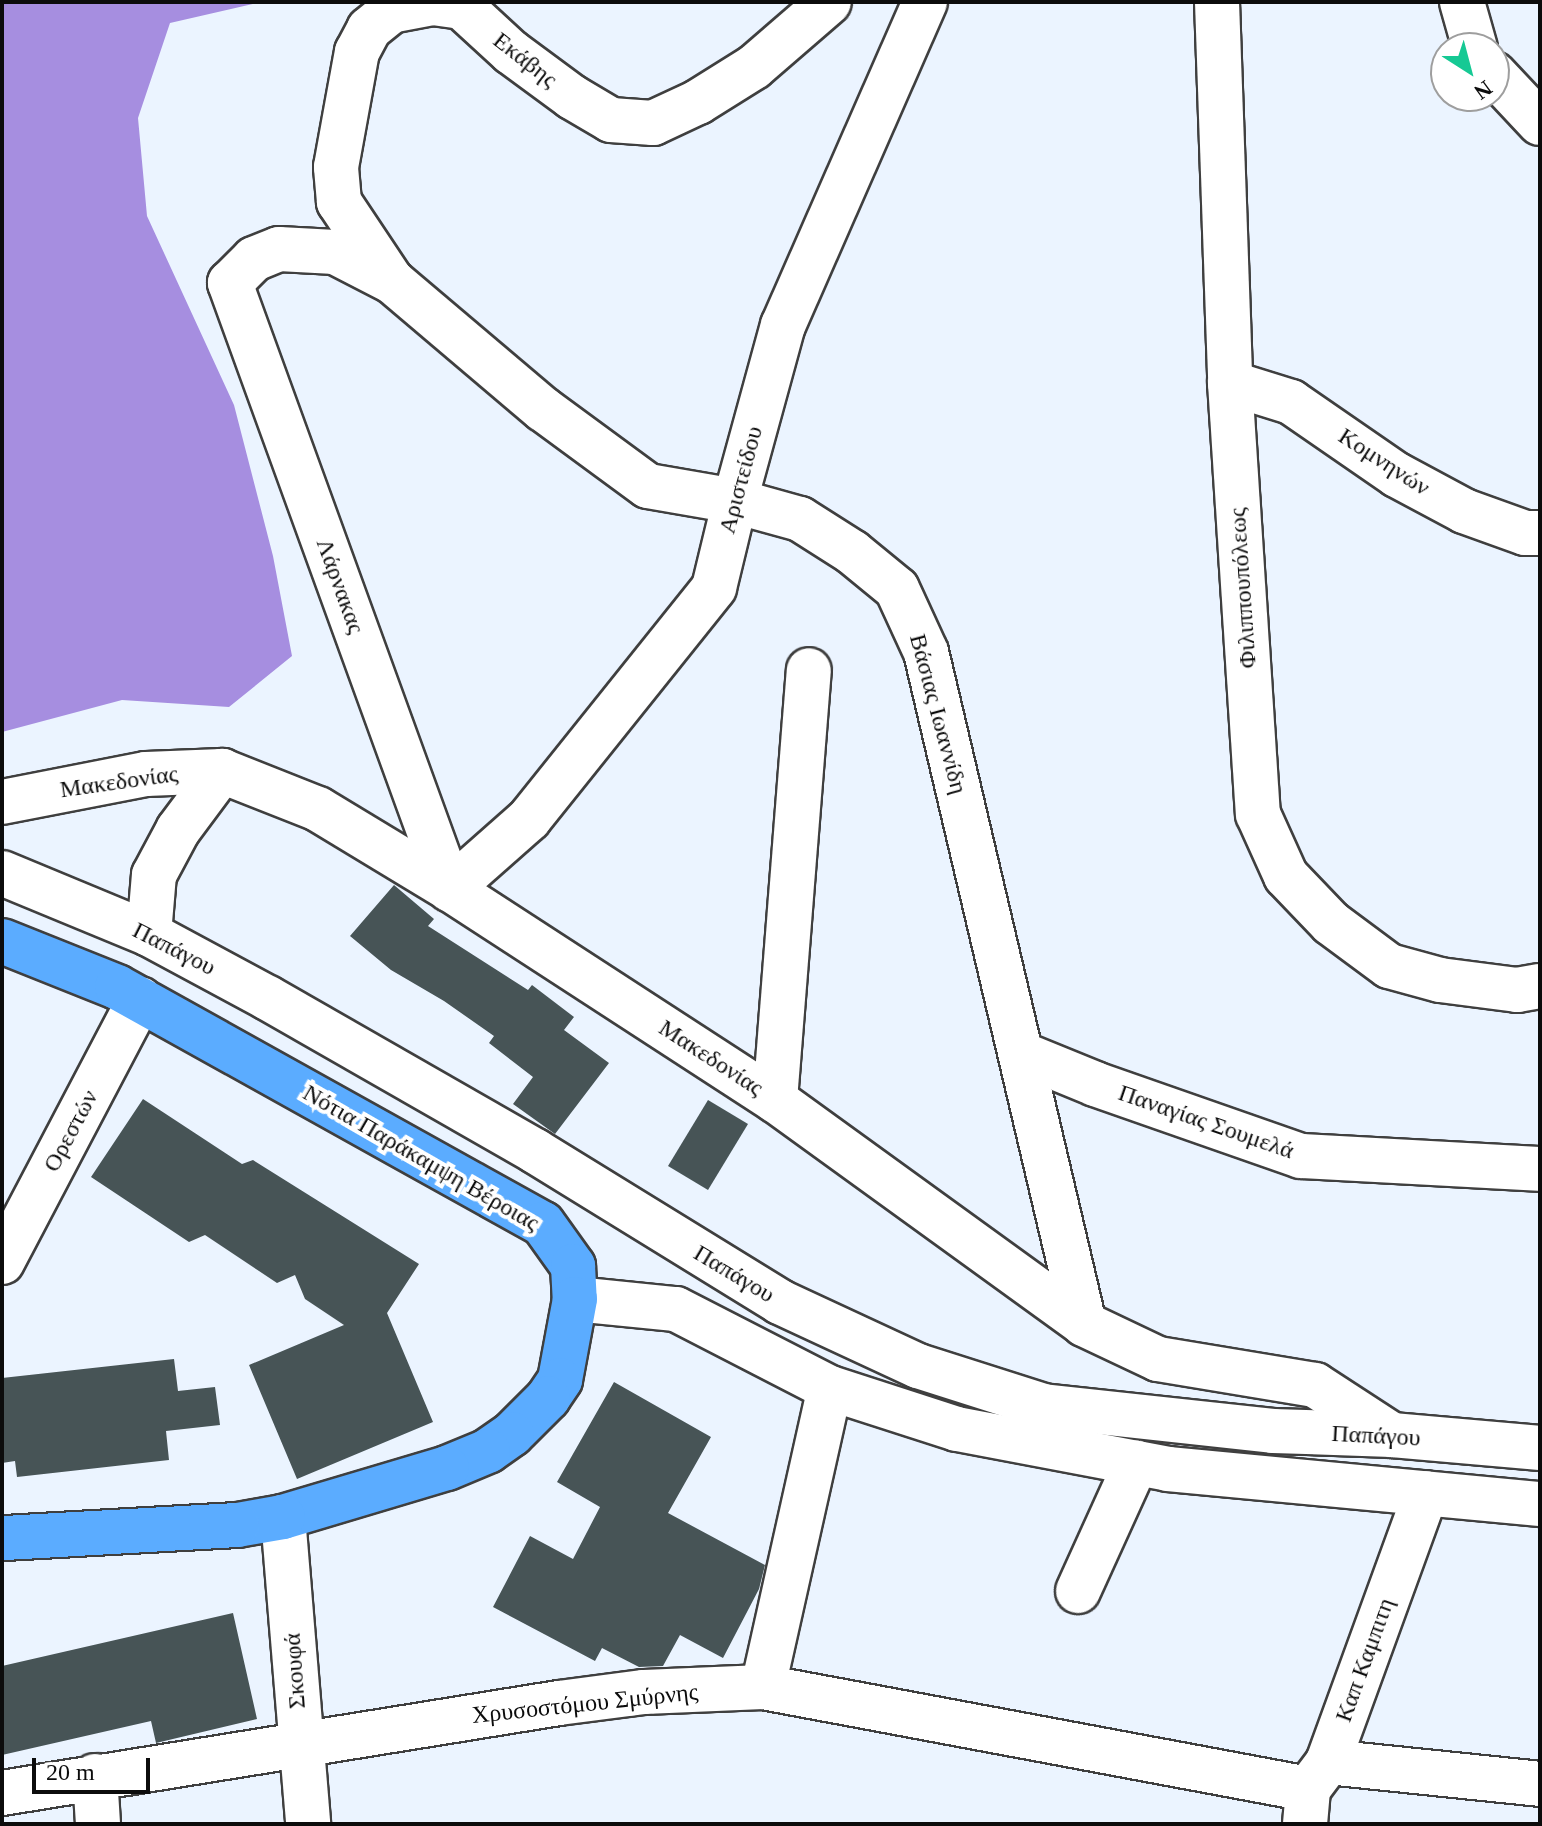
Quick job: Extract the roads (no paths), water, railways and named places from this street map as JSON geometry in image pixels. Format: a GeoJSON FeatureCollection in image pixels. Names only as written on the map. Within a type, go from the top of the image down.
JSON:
{"type":"FeatureCollection","features":[{"type":"Feature","properties":{"kind":"main road","name":"Νότια Παράκαμψη Βέροιας"},"geometry":{"type":"LineString","coordinates":[[2,941],[67,964],[140,999],[543,1224],[573,1266],[575,1299],[560,1380],[548,1398],[512,1434],[488,1451],[447,1468],[283,1517],[184,1529],[6,1532]]}},
{"type":"Feature","properties":{"kind":"street","name":"Εκάβης"},"geometry":{"type":"LineString","coordinates":[[393,282],[339,202],[336,167],[357,52],[369,29],[391,11],[433,3],[462,7],[511,52],[572,97],[611,120],[653,123],[698,102],[754,67],[829,2]]}},
{"type":"Feature","properties":{"kind":"street","name":"Αριστείδου"},"geometry":{"type":"LineString","coordinates":[[450,889],[529,819],[714,588],[783,325],[925,2]]}},
{"type":"Feature","properties":{"kind":"street","name":"Φιλιππουπόλεως"},"geometry":{"type":"LineString","coordinates":[[1217,2],[1230,383],[1258,814],[1286,876],[1331,923],[1389,966],[1440,980],[1517,990],[1540,986]]}},
{"type":"Feature","properties":{"kind":"street"},"geometry":{"type":"LineString","coordinates":[[1462,2],[1470,32]]}},
{"type":"Feature","properties":{"kind":"street"},"geometry":{"type":"LineString","coordinates":[[1510,91],[1540,123]]}},
{"type":"Feature","properties":{"kind":"street","name":"Βάσιας Ιωαννίδη"},"geometry":{"type":"LineString","coordinates":[[230,283],[254,259],[279,249],[335,252],[393,282],[543,409],[648,486],[735,501],[800,519],[852,552],[897,589],[926,652],[1084,1324]]}},
{"type":"Feature","properties":{"kind":"street","name":"Λάρνακας"},"geometry":{"type":"LineString","coordinates":[[230,283],[450,889]]}},
{"type":"Feature","properties":{"kind":"street","name":"Κομνηνών"},"geometry":{"type":"LineString","coordinates":[[1230,383],[1291,402],[1397,475],[1464,511],[1525,533],[1540,533]]}},
{"type":"Feature","properties":{"kind":"street"},"geometry":{"type":"LineString","coordinates":[[775,1100],[809,670]]}},
{"type":"Feature","properties":{"kind":"street"},"geometry":{"type":"LineString","coordinates":[[149,934],[154,875],[178,830],[222,771]]}},
{"type":"Feature","properties":{"kind":"street","name":"Μακεδονίας"},"geometry":{"type":"LineString","coordinates":[[2,802],[146,774],[222,771],[318,809],[450,889],[775,1100],[1084,1324],[1158,1359],[1315,1385],[1392,1435]]}},
{"type":"Feature","properties":{"kind":"street","name":"Παπάγου"},"geometry":{"type":"LineString","coordinates":[[2,873],[149,934],[535,1151],[780,1302],[918,1366],[1043,1406],[1273,1431],[1535,1437]]}},
{"type":"Feature","properties":{"kind":"street","name":"Ορεστών"},"geometry":{"type":"LineString","coordinates":[[2,1262],[140,999]]}},
{"type":"Feature","properties":{"kind":"street","name":"Παναγίας Σουμελά"},"geometry":{"type":"LineString","coordinates":[[1022,1054],[1095,1084],[1301,1156],[1540,1169]]}},
{"type":"Feature","properties":{"kind":"street","name":"Παπάγου"},"geometry":{"type":"LineString","coordinates":[[575,1299],[676,1309],[830,1388],[957,1429],[1168,1469],[1540,1504]]}},
{"type":"Feature","properties":{"kind":"street"},"geometry":{"type":"LineString","coordinates":[[763,1687],[830,1388]]}},
{"type":"Feature","properties":{"kind":"street"},"geometry":{"type":"LineString","coordinates":[[1078,1591],[1136,1463]]}},
{"type":"Feature","properties":{"kind":"street","name":"Καπ Καμπιτη"},"geometry":{"type":"LineString","coordinates":[[1314,1792],[1426,1493]]}},
{"type":"Feature","properties":{"kind":"street","name":"Σκουφά"},"geometry":{"type":"LineString","coordinates":[[283,1517],[308,1824]]}},
{"type":"Feature","properties":{"kind":"street","name":"Χρυσοστόμου Σμύρνης"},"geometry":{"type":"LineString","coordinates":[[2,1793],[300,1743],[630,1694],[763,1687],[1314,1792],[1540,1784]]}},
{"type":"Feature","properties":{"kind":"street"},"geometry":{"type":"LineString","coordinates":[[95,1776],[98,1824]]}}]}
